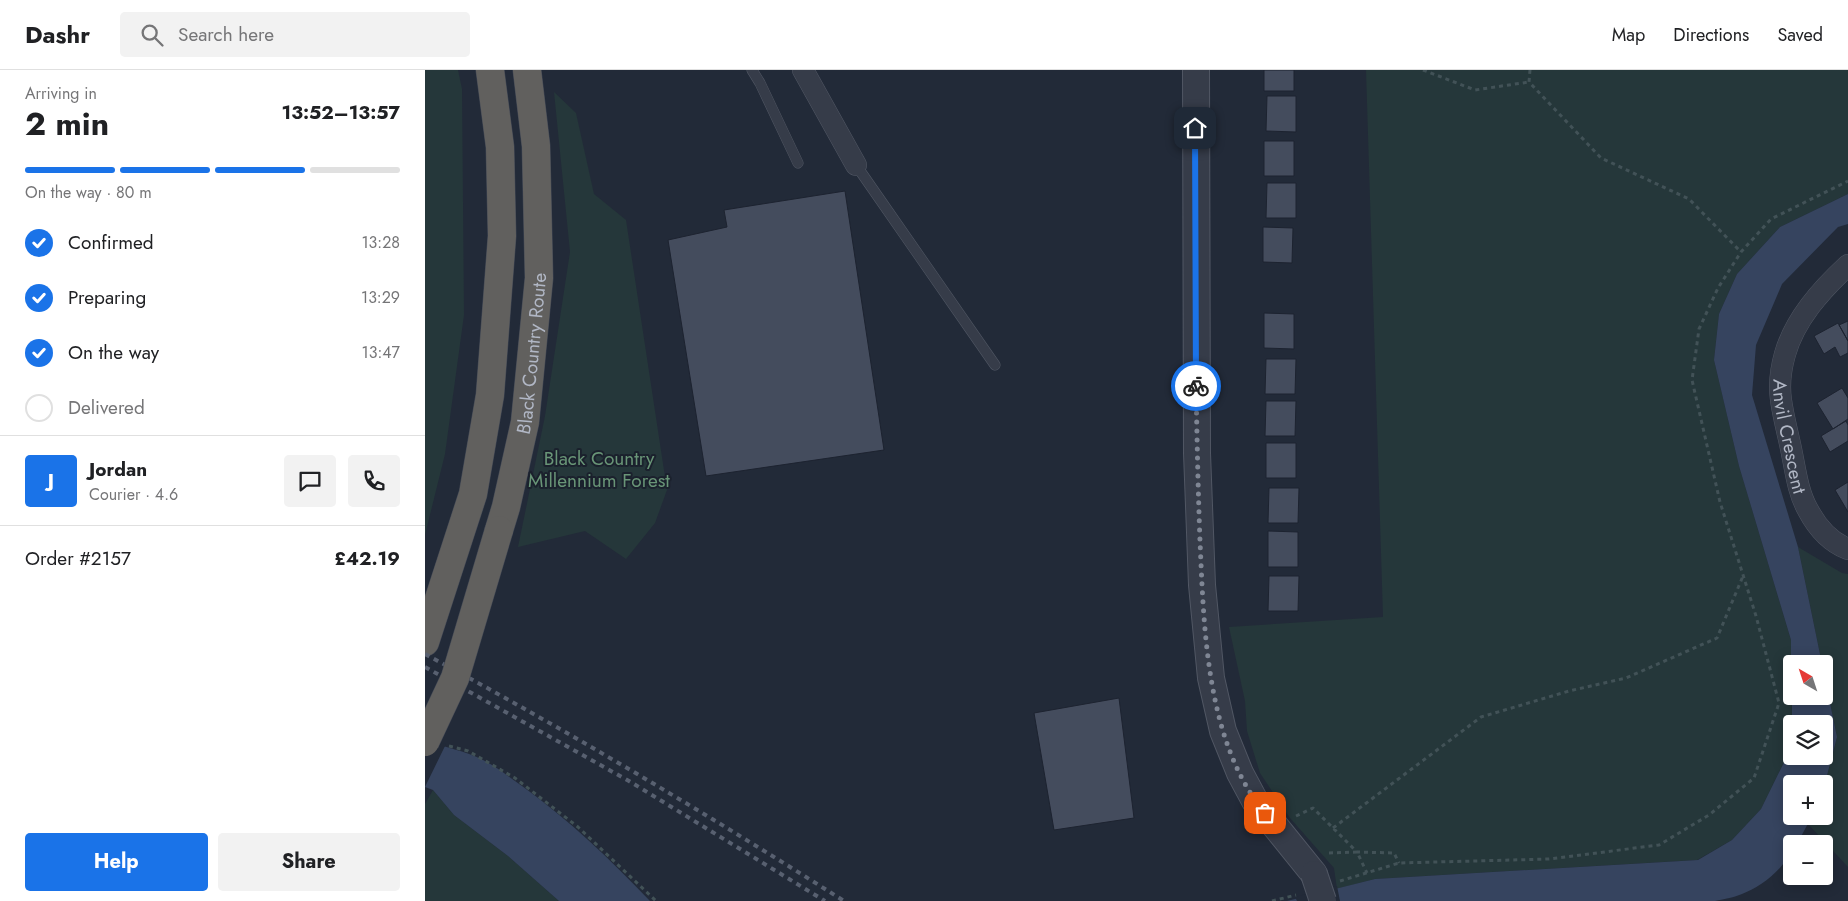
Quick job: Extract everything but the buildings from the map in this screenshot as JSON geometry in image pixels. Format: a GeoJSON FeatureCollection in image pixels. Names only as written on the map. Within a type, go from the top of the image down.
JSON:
{"type":"FeatureCollection","features":[{"type":"Feature","properties":{"kind":"highway","name":"Black Country Route"},"geometry":{"type":"LineString","coordinates":[[425,642],[473,494],[490,396],[502,236],[500,147],[490,70]]}},
{"type":"Feature","properties":{"kind":"highway","name":"Black Country Route"},"geometry":{"type":"LineString","coordinates":[[433,743],[455,678],[507,507],[525,422],[539,278],[537,146],[527,70]]}},
{"type":"Feature","properties":{"kind":"street"},"geometry":{"type":"LineString","coordinates":[[803,70],[856,165]]}},
{"type":"Feature","properties":{"kind":"street"},"geometry":{"type":"LineString","coordinates":[[1196,70],[1197,453],[1202,585],[1211,678],[1223,731],[1255,801],[1298,853],[1318,888]]}},
{"type":"Feature","properties":{"kind":"street","name":"Anvil Crescent"},"geometry":{"type":"LineString","coordinates":[[1848,266],[1826,287],[1807,310],[1793,333],[1784,356],[1781,382],[1781,399],[1801,494],[1807,510],[1821,531],[1848,549]]}},
{"type":"Feature","properties":{"kind":"lane"},"geometry":{"type":"LineString","coordinates":[[752,70],[798,163]]}},
{"type":"Feature","properties":{"kind":"lane"},"geometry":{"type":"LineString","coordinates":[[856,165],[995,365]]}},
{"type":"Feature","properties":{"kind":"path"},"geometry":{"type":"LineString","coordinates":[[1423,70],[1475,90],[1529,82]]}},
{"type":"Feature","properties":{"kind":"path"},"geometry":{"type":"LineString","coordinates":[[1530,70],[1529,82],[1601,158],[1689,198],[1741,252]]}},
{"type":"Feature","properties":{"kind":"path"},"geometry":{"type":"LineString","coordinates":[[1273,901],[1399,863],[1549,859],[1659,845],[1709,815],[1754,778],[1779,703],[1743,575],[1720,502],[1692,380],[1699,329],[1718,288],[1741,252],[1771,219],[1848,182]]}},
{"type":"Feature","properties":{"kind":"path"},"geometry":{"type":"LineString","coordinates":[[1333,828],[1481,717],[1569,691],[1626,678],[1717,638],[1743,575]]}},
{"type":"Feature","properties":{"kind":"path"},"geometry":{"type":"LineString","coordinates":[[433,743],[468,750],[515,778],[578,827],[656,901]]}},
{"type":"Feature","properties":{"kind":"path"},"geometry":{"type":"LineString","coordinates":[[1275,825],[1313,808],[1357,852],[1367,873]]}},
{"type":"Feature","properties":{"kind":"path"},"geometry":{"type":"LineString","coordinates":[[1298,853],[1394,853],[1399,863]]}},
{"type":"Feature","properties":{"kind":"green space"},"geometry":{"type":"Polygon","coordinates":[[[425,70],[458,70],[462,89],[464,315],[445,454],[425,535],[425,70]]]}},
{"type":"Feature","properties":{"kind":"green space"},"geometry":{"type":"Polygon","coordinates":[[[1366,70],[1848,70],[1848,194],[1780,227],[1737,274],[1719,314],[1714,360],[1739,466],[1791,640],[1791,655],[1783,655],[1783,705],[1792,705],[1792,715],[1783,715],[1783,764],[1761,809],[1732,840],[1697,860],[1375,879],[1337,889],[1334,868],[1290,818],[1260,773],[1247,731],[1245,701],[1229,627],[1383,617],[1366,70]]]}},
{"type":"Feature","properties":{"kind":"green space","name":"Black Country Millennium Forest"},"geometry":{"type":"Polygon","coordinates":[[[554,92],[576,113],[594,194],[626,220],[667,490],[655,523],[626,559],[585,531],[518,547],[545,416],[570,252],[554,92]]]}},
{"type":"Feature","properties":{"kind":"green space"},"geometry":{"type":"Polygon","coordinates":[[[1798,547],[1842,573],[1848,574],[1848,867],[1833,851],[1833,835],[1818,835],[1809,825],[1833,825],[1833,775],[1827,775],[1830,765],[1833,765],[1833,752],[1837,737],[1830,705],[1833,705],[1833,655],[1820,655],[1798,547]]]}},
{"type":"Feature","properties":{"kind":"green space"},"geometry":{"type":"Polygon","coordinates":[[[433,790],[454,815],[508,856],[559,901],[425,901],[425,804],[433,790]]]}},
{"type":"Feature","properties":{"kind":"water"},"geometry":{"type":"Polygon","coordinates":[[[1848,194],[1848,224],[1838,227],[1782,284],[1756,345],[1752,395],[1798,547],[1820,655],[1791,655],[1791,640],[1739,466],[1714,360],[1719,314],[1737,274],[1780,227],[1848,194]]]}},
{"type":"Feature","properties":{"kind":"water"},"geometry":{"type":"Polygon","coordinates":[[[1792,705],[1830,705],[1832,715],[1792,715],[1792,705]]]}},
{"type":"Feature","properties":{"kind":"water"},"geometry":{"type":"Polygon","coordinates":[[[1833,718],[1837,737],[1833,752],[1833,718]]]}},
{"type":"Feature","properties":{"kind":"water"},"geometry":{"type":"Polygon","coordinates":[[[425,741],[476,757],[503,772],[572,826],[650,901],[559,901],[508,856],[454,815],[433,790],[425,787],[425,741]]]}},
{"type":"Feature","properties":{"kind":"water"},"geometry":{"type":"Polygon","coordinates":[[[1783,764],[1830,765],[1827,775],[1783,775],[1783,825],[1807,825],[1802,835],[1783,835],[1783,864],[1774,874],[1750,891],[1732,897],[1715,901],[1287,901],[1375,879],[1698,860],[1732,840],[1761,809],[1783,764]]]}},
{"type":"Feature","properties":{"kind":"pier"},"geometry":{"type":"Polygon","coordinates":[[[425,739],[446,744],[425,787],[425,739]]]}},
{"type":"Feature","properties":{"kind":"pier"},"geometry":{"type":"Polygon","coordinates":[[[1337,886],[1340,901],[1297,901],[1295,897],[1337,886]]]}},
{"type":"Feature","properties":{"kind":"railway"},"geometry":{"type":"LineString","coordinates":[[425,654],[637,774],[844,901]]}},
{"type":"Feature","properties":{"kind":"railway"},"geometry":{"type":"LineString","coordinates":[[425,667],[629,781],[825,901]]}},
{"type":"Feature","properties":{"kind":"way so far"},"geometry":{"type":"LineString","coordinates":[[1196,386],[1202,585],[1211,678],[1223,731],[1231,752],[1255,801],[1265,813]]}},
{"type":"Feature","properties":{"kind":"route"},"geometry":{"type":"LineString","coordinates":[[1195,128],[1196,386]]}}]}
